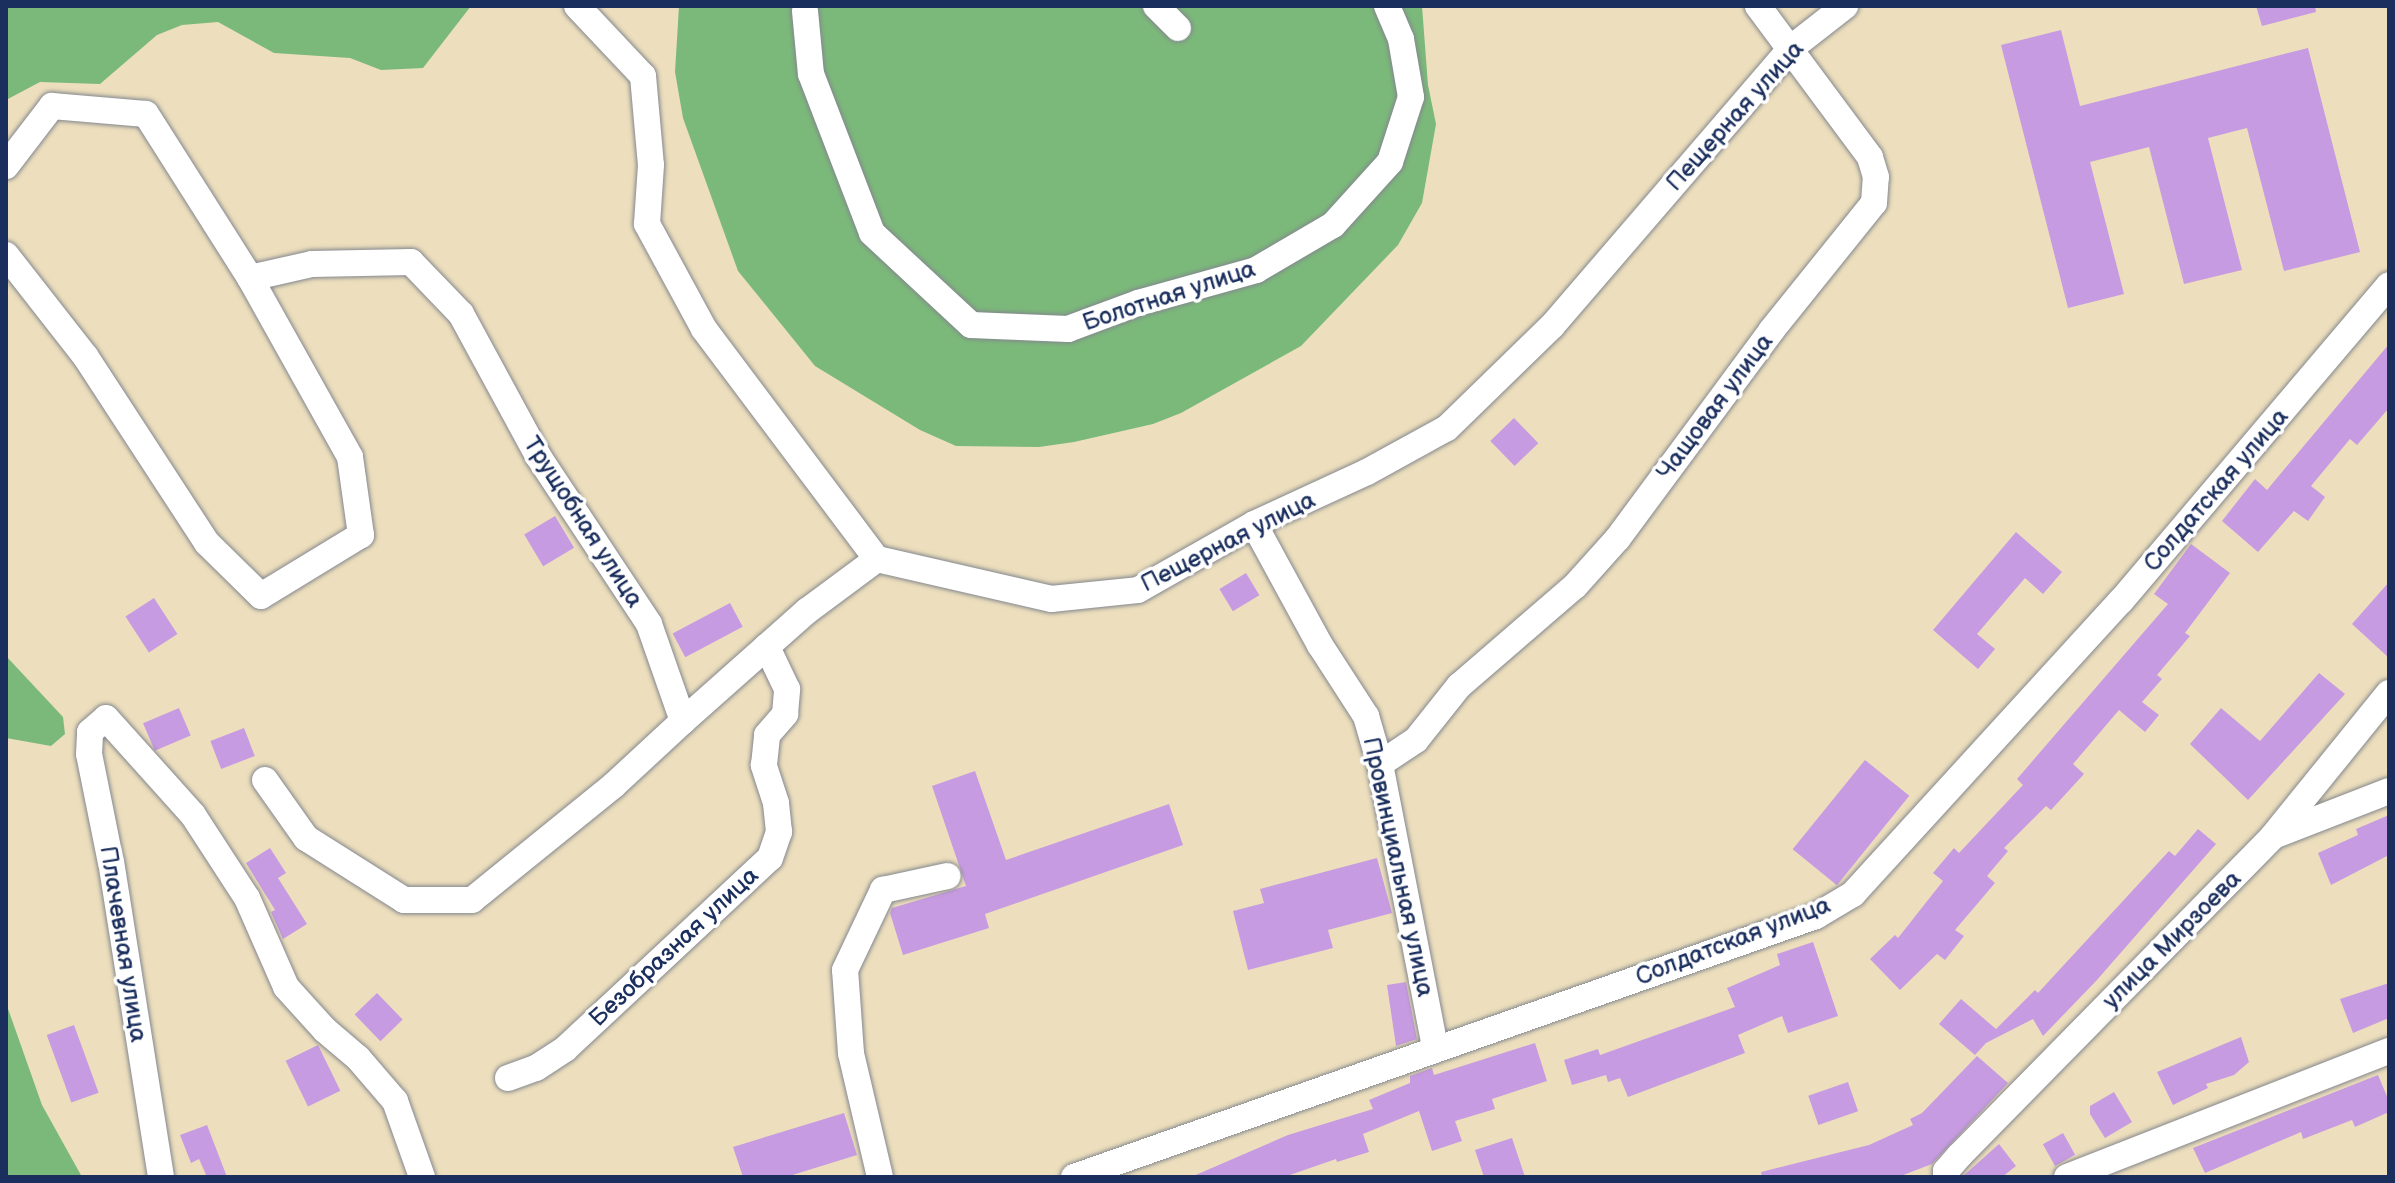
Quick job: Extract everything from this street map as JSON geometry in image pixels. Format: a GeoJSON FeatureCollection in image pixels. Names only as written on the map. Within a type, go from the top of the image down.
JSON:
{"type":"FeatureCollection","features":[{"type":"Feature","properties":{"kind":"street"},"geometry":{"type":"LineString","coordinates":[[265,780],[306,838],[404,900],[472,900],[614,785],[807,611],[877,559],[697,316],[647,224],[651,165],[643,76],[577,6]]}},
{"type":"Feature","properties":{"kind":"street"},"geometry":{"type":"LineString","coordinates":[[1156,6],[1178,28]]}},
{"type":"Feature","properties":{"kind":"street","name":"Болотная улица"},"geometry":{"type":"LineString","coordinates":[[805,11],[811,74],[872,233],[971,325],[1068,329],[1138,303],[1256,270],[1333,225],[1390,162],[1411,97],[1401,39],[1387,6]]}},
{"type":"Feature","properties":{"kind":"street","name":"Чащовая улица"},"geometry":{"type":"LineString","coordinates":[[1380,764],[1416,740],[1459,686],[1575,586],[1618,538],[1771,331],[1874,203],[1876,177],[1870,157],[1758,6]]}},
{"type":"Feature","properties":{"kind":"street","name":"Пещерная улица"},"geometry":{"type":"LineString","coordinates":[[877,559],[1051,599],[1138,590],[1254,524],[1367,472],[1447,428],[1552,326],[1790,49],[1845,6]]}},
{"type":"Feature","properties":{"kind":"street"},"geometry":{"type":"LineString","coordinates":[[6,166],[52,106],[146,114],[250,278],[350,457],[361,535],[261,596],[207,543],[85,356],[6,255]]}},
{"type":"Feature","properties":{"kind":"street","name":"Трущобная улица"},"geometry":{"type":"LineString","coordinates":[[250,278],[312,264],[411,262],[461,314],[538,456],[649,624],[683,721]]}},
{"type":"Feature","properties":{"kind":"street","name":"Солдатская улица"},"geometry":{"type":"LineString","coordinates":[[1074,1177],[1435,1047],[1816,916],[1853,894],[2121,601],[2389,285]]}},
{"type":"Feature","properties":{"kind":"street","name":"Провинциальная улица"},"geometry":{"type":"LineString","coordinates":[[1254,524],[1320,645],[1366,716],[1380,764],[1435,1047]]}},
{"type":"Feature","properties":{"kind":"street","name":"Безобразная улица"},"geometry":{"type":"LineString","coordinates":[[508,1078],[536,1068],[565,1049],[770,858],[779,832],[776,803],[764,765],[765,750],[767,735],[785,714],[787,689],[767,647]]}},
{"type":"Feature","properties":{"kind":"street","name":"улица Мирзоева"},"geometry":{"type":"LineString","coordinates":[[1946,1177],[1946,1171],[1960,1155],[2273,836],[2389,693]]}},
{"type":"Feature","properties":{"kind":"street","name":"Плачевная улица"},"geometry":{"type":"LineString","coordinates":[[161,1177],[111,863],[89,754],[90,732],[106,718],[193,815],[247,898],[286,987],[325,1030],[358,1058],[395,1101],[422,1177]]}},
{"type":"Feature","properties":{"kind":"street"},"geometry":{"type":"LineString","coordinates":[[2273,836],[2389,791]]}},
{"type":"Feature","properties":{"kind":"street"},"geometry":{"type":"LineString","coordinates":[[880,1177],[851,1053],[845,970],[883,890],[948,876]]}},
{"type":"Feature","properties":{"kind":"street"},"geometry":{"type":"LineString","coordinates":[[2067,1177],[2389,1051]]}},
{"type":"Feature","properties":{"kind":"green space"},"geometry":{"type":"Polygon","coordinates":[[[6,6],[471,6],[423,68],[381,70],[350,58],[274,53],[218,22],[182,25],[157,35],[100,84],[40,82],[6,100],[6,6]]]}},
{"type":"Feature","properties":{"kind":"green space"},"geometry":{"type":"Polygon","coordinates":[[[679,6],[1422,6],[1428,85],[1436,124],[1422,203],[1398,245],[1301,346],[1181,413],[1153,424],[1074,442],[1039,447],[956,446],[920,430],[815,366],[738,271],[683,118],[675,72],[679,6]]]}},
{"type":"Feature","properties":{"kind":"green space"},"geometry":{"type":"Polygon","coordinates":[[[6,656],[63,717],[65,734],[51,746],[6,738],[6,656]]]}},
{"type":"Feature","properties":{"kind":"green space"},"geometry":{"type":"Polygon","coordinates":[[[6,1003],[42,1105],[82,1177],[6,1177],[6,1003]]]}},
{"type":"Feature","properties":{"kind":"building"},"geometry":{"type":"Polygon","coordinates":[[[2256,6],[2315,6],[2316,12],[2262,26],[2256,6]]]}},
{"type":"Feature","properties":{"kind":"building"},"geometry":{"type":"Polygon","coordinates":[[[2061,30],[2080,106],[2308,48],[2360,252],[2284,271],[2247,128],[2208,138],[2242,270],[2184,284],[2149,147],[2090,162],[2124,294],[2068,308],[2001,45],[2061,30]]]}},
{"type":"Feature","properties":{"kind":"building"},"geometry":{"type":"Polygon","coordinates":[[[2389,344],[2389,408],[2357,445],[2350,439],[2311,486],[2325,497],[2308,521],[2294,511],[2258,552],[2222,521],[2255,479],[2267,490],[2389,344]]]}},
{"type":"Feature","properties":{"kind":"building"},"geometry":{"type":"Polygon","coordinates":[[[1514,418],[1538,443],[1515,466],[1490,441],[1514,418]]]}},
{"type":"Feature","properties":{"kind":"building"},"geometry":{"type":"Polygon","coordinates":[[[555,516],[574,548],[543,566],[524,535],[555,516]]]}},
{"type":"Feature","properties":{"kind":"building"},"geometry":{"type":"Polygon","coordinates":[[[2016,532],[2062,572],[2043,594],[2025,578],[1977,634],[1995,649],[1978,669],[1933,630],[2016,532]]]}},
{"type":"Feature","properties":{"kind":"building"},"geometry":{"type":"Polygon","coordinates":[[[2191,544],[2230,573],[2185,633],[2190,636],[2157,675],[2162,679],[2142,702],[2159,715],[2145,732],[2119,710],[2073,764],[2084,774],[2051,810],[2046,806],[2004,848],[2008,851],[1987,876],[1995,883],[1955,930],[1964,936],[1945,960],[1937,954],[1900,990],[1870,959],[1895,935],[1898,938],[1943,881],[1933,873],[1954,848],[1959,853],[2023,785],[2017,779],[2168,604],[2154,594],[2191,544]]]}},
{"type":"Feature","properties":{"kind":"building"},"geometry":{"type":"Polygon","coordinates":[[[1246,573],[1259,595],[1233,611],[1219,589],[1246,573]]]}},
{"type":"Feature","properties":{"kind":"building"},"geometry":{"type":"Polygon","coordinates":[[[2389,582],[2389,658],[2352,624],[2389,582]]]}},
{"type":"Feature","properties":{"kind":"building"},"geometry":{"type":"Polygon","coordinates":[[[154,598],[177,634],[149,653],[125,617],[154,598]]]}},
{"type":"Feature","properties":{"kind":"building"},"geometry":{"type":"Polygon","coordinates":[[[730,603],[743,627],[685,657],[673,634],[730,603]]]}},
{"type":"Feature","properties":{"kind":"building"},"geometry":{"type":"Polygon","coordinates":[[[2319,673],[2345,694],[2248,800],[2190,744],[2221,708],[2260,741],[2319,673]]]}},
{"type":"Feature","properties":{"kind":"building"},"geometry":{"type":"Polygon","coordinates":[[[179,708],[191,736],[155,751],[143,723],[179,708]]]}},
{"type":"Feature","properties":{"kind":"building"},"geometry":{"type":"Polygon","coordinates":[[[244,728],[255,756],[221,769],[210,741],[244,728]]]}},
{"type":"Feature","properties":{"kind":"building"},"geometry":{"type":"Polygon","coordinates":[[[1865,760],[1909,796],[1837,885],[1793,849],[1865,760]]]}},
{"type":"Feature","properties":{"kind":"building"},"geometry":{"type":"Polygon","coordinates":[[[975,771],[1006,860],[1169,804],[1183,845],[985,914],[989,928],[903,955],[890,913],[892,908],[966,886],[932,786],[975,771]]]}},
{"type":"Feature","properties":{"kind":"building"},"geometry":{"type":"Polygon","coordinates":[[[2389,815],[2389,855],[2331,885],[2318,853],[2358,835],[2356,829],[2389,815]]]}},
{"type":"Feature","properties":{"kind":"building"},"geometry":{"type":"Polygon","coordinates":[[[2198,829],[2216,844],[2096,981],[2043,1036],[2033,1019],[1986,1043],[1975,1055],[1939,1024],[1961,999],[1996,1029],[2035,990],[2038,993],[2169,851],[2175,856],[2198,829]]]}},
{"type":"Feature","properties":{"kind":"building"},"geometry":{"type":"Polygon","coordinates":[[[270,848],[286,873],[278,878],[307,924],[283,939],[271,912],[275,910],[246,863],[270,848]]]}},
{"type":"Feature","properties":{"kind":"building"},"geometry":{"type":"Polygon","coordinates":[[[1377,858],[1392,913],[1328,930],[1333,948],[1248,970],[1233,911],[1264,903],[1260,889],[1377,858]]]}},
{"type":"Feature","properties":{"kind":"building"},"geometry":{"type":"Polygon","coordinates":[[[1813,942],[1838,1016],[1788,1033],[1782,1016],[1738,1035],[1745,1053],[1628,1097],[1620,1078],[1608,1082],[1606,1075],[1572,1085],[1564,1060],[1598,1049],[1600,1055],[1735,1007],[1727,988],[1780,965],[1777,954],[1813,942]]]}},
{"type":"Feature","properties":{"kind":"building"},"geometry":{"type":"Polygon","coordinates":[[[1406,982],[1417,1039],[1396,1046],[1387,985],[1406,982]]]}},
{"type":"Feature","properties":{"kind":"building"},"geometry":{"type":"Polygon","coordinates":[[[2389,983],[2389,1018],[2353,1033],[2340,999],[2389,983]]]}},
{"type":"Feature","properties":{"kind":"building"},"geometry":{"type":"Polygon","coordinates":[[[377,993],[403,1020],[380,1041],[355,1015],[377,993]]]}},
{"type":"Feature","properties":{"kind":"building"},"geometry":{"type":"Polygon","coordinates":[[[74,1025],[99,1093],[71,1103],[47,1035],[74,1025]]]}},
{"type":"Feature","properties":{"kind":"building"},"geometry":{"type":"Polygon","coordinates":[[[2241,1037],[2249,1062],[2234,1075],[2206,1084],[2208,1088],[2173,1105],[2157,1072],[2241,1037]]]}},
{"type":"Feature","properties":{"kind":"building"},"geometry":{"type":"Polygon","coordinates":[[[1535,1043],[1547,1081],[1492,1099],[1495,1109],[1455,1121],[1462,1141],[1432,1151],[1419,1111],[1363,1134],[1369,1152],[1337,1162],[1336,1159],[1284,1177],[1191,1177],[1288,1135],[1373,1109],[1369,1100],[1410,1083],[1410,1076],[1432,1068],[1434,1075],[1535,1043]]]}},
{"type":"Feature","properties":{"kind":"building"},"geometry":{"type":"Polygon","coordinates":[[[318,1045],[340,1091],[308,1107],[286,1061],[318,1045]]]}},
{"type":"Feature","properties":{"kind":"building"},"geometry":{"type":"Polygon","coordinates":[[[1977,1056],[2008,1083],[1932,1164],[1898,1177],[1762,1177],[1761,1172],[1869,1145],[1913,1125],[1910,1119],[1922,1113],[1977,1056]]]}},
{"type":"Feature","properties":{"kind":"building"},"geometry":{"type":"Polygon","coordinates":[[[2378,1075],[2389,1101],[2389,1112],[2355,1127],[2352,1120],[2303,1139],[2301,1132],[2205,1173],[2193,1148],[2378,1075]]]}},
{"type":"Feature","properties":{"kind":"building"},"geometry":{"type":"Polygon","coordinates":[[[1848,1082],[1858,1111],[1818,1125],[1808,1096],[1848,1082]]]}},
{"type":"Feature","properties":{"kind":"building"},"geometry":{"type":"Polygon","coordinates":[[[2114,1092],[2132,1122],[2105,1138],[2090,1114],[2090,1106],[2114,1092]]]}},
{"type":"Feature","properties":{"kind":"building"},"geometry":{"type":"Polygon","coordinates":[[[844,1113],[857,1155],[786,1177],[743,1177],[733,1147],[844,1113]]]}},
{"type":"Feature","properties":{"kind":"building"},"geometry":{"type":"Polygon","coordinates":[[[207,1125],[227,1177],[207,1177],[199,1159],[191,1163],[180,1135],[207,1125]]]}},
{"type":"Feature","properties":{"kind":"building"},"geometry":{"type":"Polygon","coordinates":[[[2063,1133],[2075,1155],[2055,1166],[2043,1144],[2063,1133]]]}},
{"type":"Feature","properties":{"kind":"building"},"geometry":{"type":"Polygon","coordinates":[[[1512,1138],[1525,1177],[1484,1177],[1475,1150],[1512,1138]]]}},
{"type":"Feature","properties":{"kind":"building"},"geometry":{"type":"Polygon","coordinates":[[[1999,1144],[2016,1166],[2002,1177],[1962,1177],[1999,1144]]]}}]}
